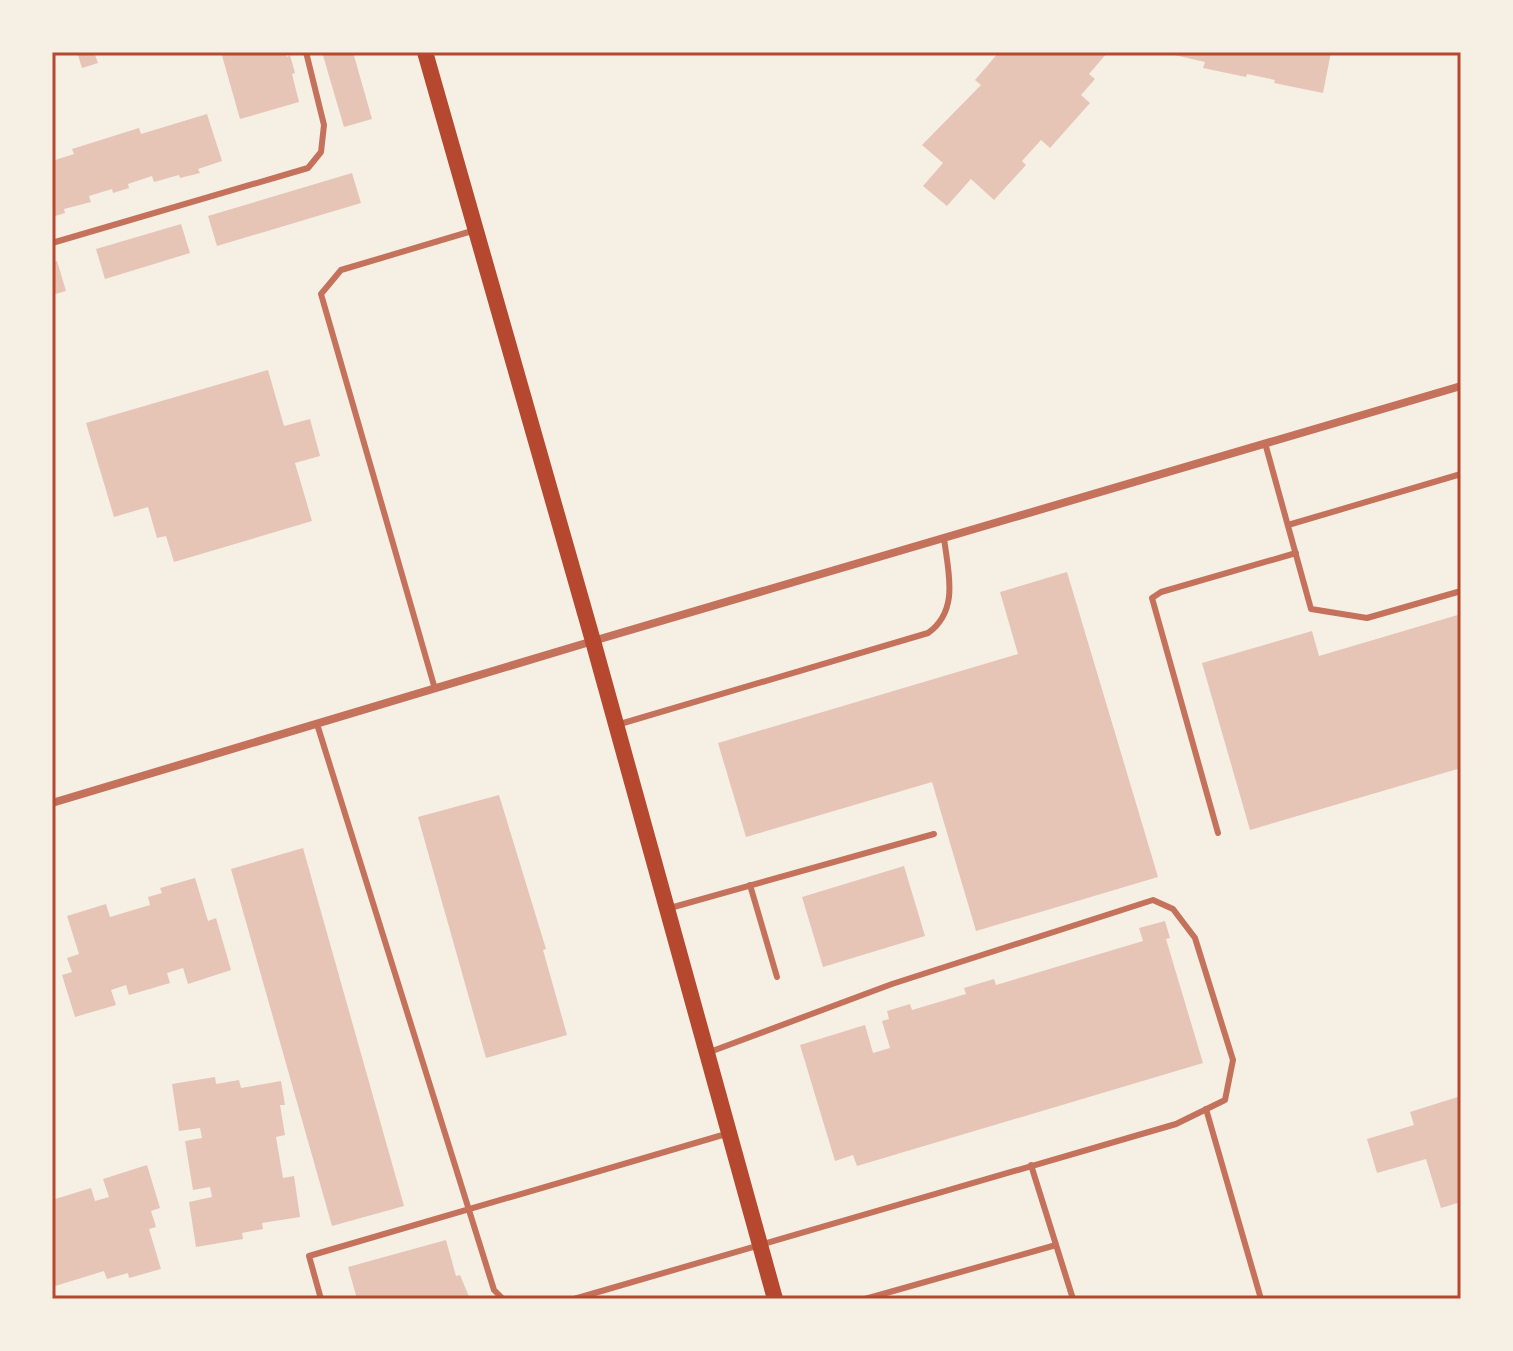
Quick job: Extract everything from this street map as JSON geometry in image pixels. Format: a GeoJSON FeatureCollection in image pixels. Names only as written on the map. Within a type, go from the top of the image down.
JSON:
{"type":"FeatureCollection","features":[{"type":"Feature","properties":{"kind":"main road"},"geometry":{"type":"LineString","coordinates":[[425,52],[593,641],[775,1299]]}},
{"type":"Feature","properties":{"kind":"street"},"geometry":{"type":"LineString","coordinates":[[52,803],[1461,386]]}},
{"type":"Feature","properties":{"kind":"lane"},"geometry":{"type":"LineString","coordinates":[[52,243],[308,168],[321,152],[324,125],[306,52]]}},
{"type":"Feature","properties":{"kind":"lane"},"geometry":{"type":"LineString","coordinates":[[435,689],[321,294],[341,270],[476,230]]}},
{"type":"Feature","properties":{"kind":"lane"},"geometry":{"type":"LineString","coordinates":[[1265,443],[1311,609],[1367,618],[1461,591]]}},
{"type":"Feature","properties":{"kind":"lane"},"geometry":{"type":"LineString","coordinates":[[1288,525],[1461,474]]}},
{"type":"Feature","properties":{"kind":"lane"},"geometry":{"type":"LineString","coordinates":[[616,725],[928,633],[940,625],[951,596],[944,538]]}},
{"type":"Feature","properties":{"kind":"lane"},"geometry":{"type":"LineString","coordinates":[[1218,833],[1152,598],[1161,592],[1296,553]]}},
{"type":"Feature","properties":{"kind":"lane"},"geometry":{"type":"LineString","coordinates":[[317,724],[494,1290],[503,1299]]}},
{"type":"Feature","properties":{"kind":"lane"},"geometry":{"type":"LineString","coordinates":[[667,909],[934,834]]}},
{"type":"Feature","properties":{"kind":"lane"},"geometry":{"type":"LineString","coordinates":[[750,885],[777,977]]}},
{"type":"Feature","properties":{"kind":"lane"},"geometry":{"type":"LineString","coordinates":[[574,1299],[1176,1124],[1225,1100],[1233,1060],[1195,938],[1173,909],[1153,900],[892,984],[707,1053]]}},
{"type":"Feature","properties":{"kind":"lane"},"geometry":{"type":"LineString","coordinates":[[1206,1109],[1261,1299]]}},
{"type":"Feature","properties":{"kind":"lane"},"geometry":{"type":"LineString","coordinates":[[321,1299],[309,1256],[729,1133]]}},
{"type":"Feature","properties":{"kind":"lane"},"geometry":{"type":"LineString","coordinates":[[1031,1165],[1073,1299]]}},
{"type":"Feature","properties":{"kind":"lane"},"geometry":{"type":"LineString","coordinates":[[865,1299],[1056,1245]]}},
{"type":"Feature","properties":{"kind":"building"},"geometry":{"type":"Polygon","coordinates":[[[77,52],[94,52],[98,63],[82,68],[77,52]]]}},
{"type":"Feature","properties":{"kind":"building"},"geometry":{"type":"Polygon","coordinates":[[[221,52],[285,52],[287,57],[290,55],[299,102],[240,119],[221,52]]]}},
{"type":"Feature","properties":{"kind":"building"},"geometry":{"type":"Polygon","coordinates":[[[322,52],[353,52],[372,119],[344,127],[322,52]]]}},
{"type":"Feature","properties":{"kind":"building"},"geometry":{"type":"Polygon","coordinates":[[[999,52],[1108,52],[1089,74],[1095,79],[1081,95],[1090,103],[1050,148],[1041,140],[1022,161],[1026,165],[994,200],[971,179],[947,206],[923,186],[943,163],[922,145],[981,85],[975,80],[999,52]]]}},
{"type":"Feature","properties":{"kind":"building"},"geometry":{"type":"Polygon","coordinates":[[[1161,52],[1331,52],[1323,93],[1247,74],[1246,77],[1203,68],[1205,62],[1161,52]]]}},
{"type":"Feature","properties":{"kind":"building"},"geometry":{"type":"Polygon","coordinates":[[[207,114],[222,161],[198,169],[200,173],[154,182],[152,176],[128,184],[129,188],[89,196],[91,202],[64,209],[65,213],[52,217],[52,161],[74,154],[72,149],[139,128],[141,134],[207,114]]]}},
{"type":"Feature","properties":{"kind":"building"},"geometry":{"type":"Polygon","coordinates":[[[352,173],[361,203],[217,246],[208,216],[352,173]]]}},
{"type":"Feature","properties":{"kind":"building"},"geometry":{"type":"Polygon","coordinates":[[[181,224],[190,253],[105,279],[96,249],[181,224]]]}},
{"type":"Feature","properties":{"kind":"building"},"geometry":{"type":"Polygon","coordinates":[[[57,261],[66,291],[52,295],[52,262],[57,261]]]}},
{"type":"Feature","properties":{"kind":"building"},"geometry":{"type":"Polygon","coordinates":[[[268,370],[284,426],[310,419],[320,456],[295,463],[312,521],[174,562],[166,536],[157,538],[148,507],[114,517],[86,423],[268,370]]]}},
{"type":"Feature","properties":{"kind":"building"},"geometry":{"type":"Polygon","coordinates":[[[1067,572],[1158,877],[976,931],[932,782],[746,837],[718,743],[1018,654],[1000,592],[1067,572]]]}},
{"type":"Feature","properties":{"kind":"building"},"geometry":{"type":"Polygon","coordinates":[[[1461,614],[1461,768],[1250,830],[1202,663],[1312,631],[1319,656],[1461,614]]]}},
{"type":"Feature","properties":{"kind":"building"},"geometry":{"type":"Polygon","coordinates":[[[499,795],[546,949],[543,950],[567,1035],[486,1058],[418,817],[499,795]]]}},
{"type":"Feature","properties":{"kind":"building"},"geometry":{"type":"Polygon","coordinates":[[[303,848],[404,1206],[332,1226],[231,869],[303,848]]]}},
{"type":"Feature","properties":{"kind":"building"},"geometry":{"type":"Polygon","coordinates":[[[904,866],[925,936],[823,967],[802,897],[904,866]]]}},
{"type":"Feature","properties":{"kind":"building"},"geometry":{"type":"Polygon","coordinates":[[[195,878],[208,921],[216,918],[231,970],[188,984],[183,968],[167,973],[170,983],[129,995],[126,985],[111,990],[116,1005],[75,1017],[62,975],[72,972],[67,958],[79,954],[67,916],[106,904],[110,917],[150,905],[148,897],[162,893],[160,888],[195,878]]]}},
{"type":"Feature","properties":{"kind":"building"},"geometry":{"type":"Polygon","coordinates":[[[1165,921],[1170,938],[1166,939],[1203,1063],[857,1166],[853,1155],[835,1161],[800,1045],[865,1025],[873,1053],[890,1048],[882,1021],[889,1019],[887,1011],[910,1004],[912,1010],[966,994],[964,988],[994,979],[996,985],[1143,941],[1139,928],[1165,921]]]}},
{"type":"Feature","properties":{"kind":"building"},"geometry":{"type":"Polygon","coordinates":[[[215,1077],[216,1084],[239,1080],[241,1088],[281,1081],[285,1105],[280,1105],[285,1135],[276,1137],[283,1178],[294,1176],[300,1217],[262,1223],[263,1229],[242,1233],[243,1239],[196,1247],[189,1202],[212,1197],[210,1187],[193,1190],[185,1141],[202,1138],[200,1128],[179,1131],[172,1084],[215,1077]]]}},
{"type":"Feature","properties":{"kind":"building"},"geometry":{"type":"Polygon","coordinates":[[[1461,1096],[1461,1202],[1441,1208],[1426,1159],[1377,1173],[1367,1139],[1414,1125],[1410,1112],[1461,1096]]]}},
{"type":"Feature","properties":{"kind":"building"},"geometry":{"type":"Polygon","coordinates":[[[147,1165],[160,1208],[151,1211],[156,1227],[149,1229],[161,1269],[129,1278],[128,1273],[107,1279],[104,1271],[52,1287],[52,1200],[91,1188],[95,1201],[109,1197],[103,1179],[147,1165]]]}},
{"type":"Feature","properties":{"kind":"building"},"geometry":{"type":"Polygon","coordinates":[[[446,1240],[456,1276],[460,1275],[470,1299],[357,1299],[348,1267],[446,1240]]]}}]}
